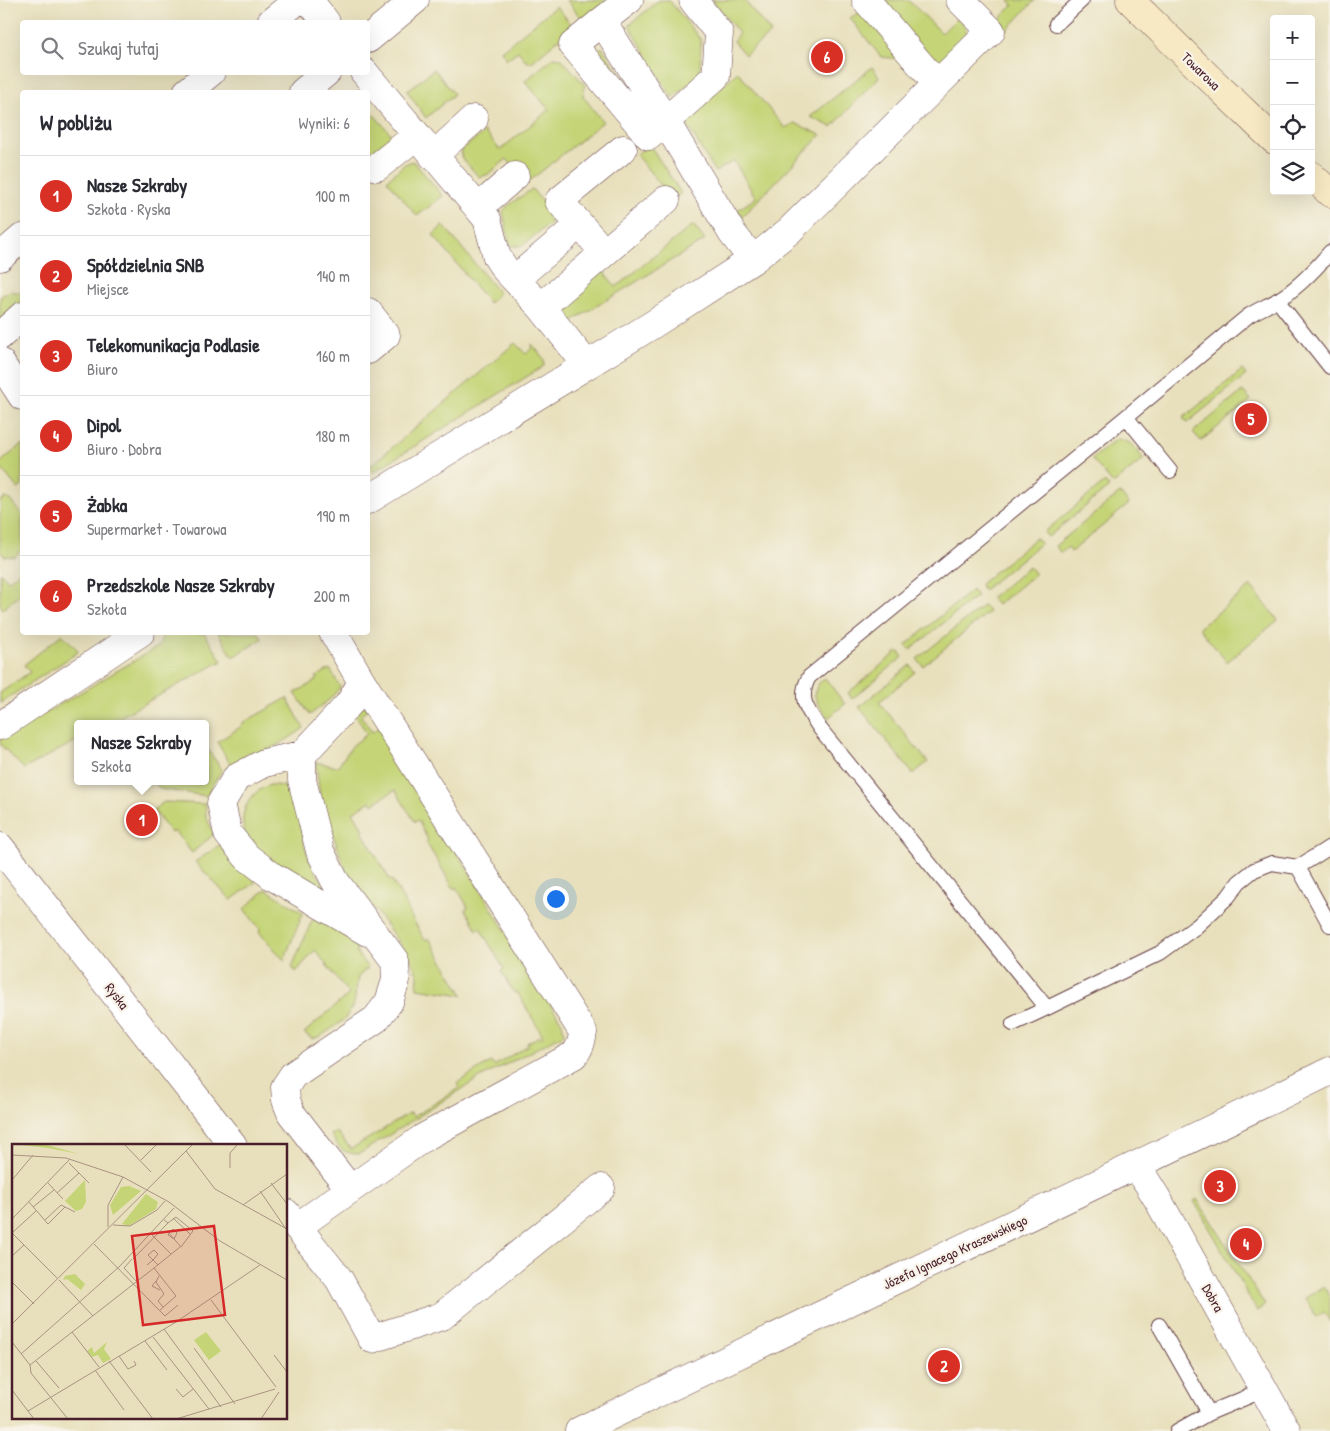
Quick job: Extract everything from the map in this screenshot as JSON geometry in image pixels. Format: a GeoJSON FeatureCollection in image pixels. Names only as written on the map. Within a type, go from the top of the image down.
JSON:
{"type":"FeatureCollection","features":[{"type":"Feature","properties":{"kind":"main road","name":"Towarowa"},"geometry":{"type":"LineString","coordinates":[[1130,0],[1270,136]]}},
{"type":"Feature","properties":{"kind":"main road"},"geometry":{"type":"LineString","coordinates":[[1315,179],[1330,193]]}},
{"type":"Feature","properties":{"kind":"street"},"geometry":{"type":"LineString","coordinates":[[273,20],[298,0]]}},
{"type":"Feature","properties":{"kind":"street"},"geometry":{"type":"LineString","coordinates":[[308,0],[324,20]]}},
{"type":"Feature","properties":{"kind":"street"},"geometry":{"type":"LineString","coordinates":[[370,37],[415,0]]}},
{"type":"Feature","properties":{"kind":"street"},"geometry":{"type":"LineString","coordinates":[[629,0],[573,45],[649,136],[716,76],[719,33],[693,0]]}},
{"type":"Feature","properties":{"kind":"street"},"geometry":{"type":"LineString","coordinates":[[866,0],[937,84]]}},
{"type":"Feature","properties":{"kind":"street"},"geometry":{"type":"LineString","coordinates":[[370,499],[588,365],[754,259],[789,231],[991,31],[960,0]]}},
{"type":"Feature","properties":{"kind":"street"},"geometry":{"type":"LineString","coordinates":[[602,21],[666,122],[732,233],[754,259]]}},
{"type":"Feature","properties":{"kind":"street"},"geometry":{"type":"LineString","coordinates":[[189,90],[207,75]]}},
{"type":"Feature","properties":{"kind":"street"},"geometry":{"type":"LineString","coordinates":[[305,90],[323,75]]}},
{"type":"Feature","properties":{"kind":"street"},"geometry":{"type":"LineString","coordinates":[[366,75],[478,208],[490,227],[497,257],[505,269],[541,307],[588,365]]}},
{"type":"Feature","properties":{"kind":"street"},"geometry":{"type":"LineString","coordinates":[[433,156],[474,119]]}},
{"type":"Feature","properties":{"kind":"street"},"geometry":{"type":"LineString","coordinates":[[377,167],[416,136]]}},
{"type":"Feature","properties":{"kind":"street"},"geometry":{"type":"LineString","coordinates":[[604,252],[559,201],[623,149]]}},
{"type":"Feature","properties":{"kind":"street"},"geometry":{"type":"LineString","coordinates":[[478,208],[515,176]]}},
{"type":"Feature","properties":{"kind":"street"},"geometry":{"type":"LineString","coordinates":[[541,307],[666,200]]}},
{"type":"Feature","properties":{"kind":"street"},"geometry":{"type":"LineString","coordinates":[[516,279],[564,237]]}},
{"type":"Feature","properties":{"kind":"street"},"geometry":{"type":"LineString","coordinates":[[0,257],[20,240]]}},
{"type":"Feature","properties":{"kind":"street"},"geometry":{"type":"LineString","coordinates":[[370,315],[386,335],[370,348]]}},
{"type":"Feature","properties":{"kind":"street"},"geometry":{"type":"LineString","coordinates":[[0,336],[20,320]]}},
{"type":"Feature","properties":{"kind":"street"},"geometry":{"type":"LineString","coordinates":[[0,362],[20,393]]}},
{"type":"Feature","properties":{"kind":"street"},"geometry":{"type":"LineString","coordinates":[[0,726],[136,635]]}},
{"type":"Feature","properties":{"kind":"street"},"geometry":{"type":"LineString","coordinates":[[335,635],[362,682],[583,1032],[582,1040],[574,1055],[423,1138],[350,1189],[292,1220],[339,1279],[372,1339],[442,1316],[602,1188]]}},
{"type":"Feature","properties":{"kind":"street"},"geometry":{"type":"LineString","coordinates":[[362,682],[348,704],[302,755],[264,763],[236,778],[221,804],[228,834],[247,856],[272,876],[379,940]]}},
{"type":"Feature","properties":{"kind":"street"},"geometry":{"type":"LineString","coordinates":[[302,755],[302,780],[320,851],[335,881],[395,961],[396,980],[389,1002],[376,1019],[293,1075],[285,1087],[286,1100],[291,1113],[350,1189]]}},
{"type":"Feature","properties":{"kind":"street","name":"Ryska"},"geometry":{"type":"LineString","coordinates":[[0,847],[232,1144]]}},
{"type":"Feature","properties":{"kind":"street","name":"Józefa Ignacego Kraszewskiego"},"geometry":{"type":"LineString","coordinates":[[579,1431],[766,1340],[1137,1166],[1330,1071]]}},
{"type":"Feature","properties":{"kind":"street","name":"Dobra"},"geometry":{"type":"LineString","coordinates":[[1137,1166],[1287,1431]]}},
{"type":"Feature","properties":{"kind":"lane"},"geometry":{"type":"LineString","coordinates":[[1056,24],[1082,0]]}},
{"type":"Feature","properties":{"kind":"lane"},"geometry":{"type":"LineString","coordinates":[[1047,1008],[821,730],[805,704],[805,684],[810,676],[1248,316],[1277,300],[1309,276],[1330,252]]}},
{"type":"Feature","properties":{"kind":"lane"},"geometry":{"type":"LineString","coordinates":[[1277,300],[1330,367]]}},
{"type":"Feature","properties":{"kind":"lane"},"geometry":{"type":"LineString","coordinates":[[1126,416],[1170,471]]}},
{"type":"Feature","properties":{"kind":"lane"},"geometry":{"type":"LineString","coordinates":[[1013,1024],[1160,953],[1197,926],[1228,897],[1239,882],[1254,870],[1272,863],[1298,866],[1330,847]]}},
{"type":"Feature","properties":{"kind":"lane"},"geometry":{"type":"LineString","coordinates":[[1298,866],[1330,925]]}},
{"type":"Feature","properties":{"kind":"lane"},"geometry":{"type":"LineString","coordinates":[[1159,1325],[1209,1413]]}},
{"type":"Feature","properties":{"kind":"lane"},"geometry":{"type":"LineString","coordinates":[[1177,1431],[1209,1413],[1264,1390]]}},
{"type":"Feature","properties":{"kind":"green space"},"geometry":{"type":"Polygon","coordinates":[[[567,0],[608,0],[585,18],[580,17],[567,0]]]}},
{"type":"Feature","properties":{"kind":"green space"},"geometry":{"type":"Polygon","coordinates":[[[659,0],[669,0],[701,40],[700,74],[674,97],[671,96],[629,25],[659,0]]]}},
{"type":"Feature","properties":{"kind":"green space"},"geometry":{"type":"Polygon","coordinates":[[[712,0],[744,0],[771,33],[745,55],[733,41],[739,33],[712,0]]]}},
{"type":"Feature","properties":{"kind":"green space"},"geometry":{"type":"Polygon","coordinates":[[[879,0],[908,0],[942,33],[958,17],[965,28],[965,37],[941,61],[936,63],[879,0]]]}},
{"type":"Feature","properties":{"kind":"green space"},"geometry":{"type":"Polygon","coordinates":[[[1009,0],[1035,0],[1006,31],[997,22],[1013,5],[1009,0]]]}},
{"type":"Feature","properties":{"kind":"green space"},"geometry":{"type":"Polygon","coordinates":[[[556,6],[571,24],[570,29],[532,62],[527,62],[518,51],[507,59],[501,51],[556,6]]]}},
{"type":"Feature","properties":{"kind":"green space"},"geometry":{"type":"Polygon","coordinates":[[[862,11],[900,59],[881,57],[850,18],[862,11]]]}},
{"type":"Feature","properties":{"kind":"green space"},"geometry":{"type":"Polygon","coordinates":[[[602,47],[637,101],[593,55],[602,47]]]}},
{"type":"Feature","properties":{"kind":"green space"},"geometry":{"type":"Polygon","coordinates":[[[554,57],[561,58],[585,85],[583,96],[603,122],[527,183],[507,159],[487,175],[479,177],[461,157],[462,149],[485,132],[500,150],[549,110],[525,81],[554,57]]]}},
{"type":"Feature","properties":{"kind":"green space"},"geometry":{"type":"Polygon","coordinates":[[[872,67],[879,77],[832,127],[810,117],[872,67]]]}},
{"type":"Feature","properties":{"kind":"green space"},"geometry":{"type":"Polygon","coordinates":[[[434,69],[454,94],[426,118],[407,91],[434,69]]]}},
{"type":"Feature","properties":{"kind":"green space"},"geometry":{"type":"Polygon","coordinates":[[[738,72],[785,128],[795,123],[821,135],[742,217],[737,210],[756,198],[734,161],[715,172],[686,123],[685,117],[738,72]]]}},
{"type":"Feature","properties":{"kind":"green space"},"geometry":{"type":"Polygon","coordinates":[[[374,115],[391,134],[387,140],[370,153],[370,118],[374,115]]]}},
{"type":"Feature","properties":{"kind":"green space"},"geometry":{"type":"Polygon","coordinates":[[[646,146],[651,147],[681,193],[673,200],[636,155],[646,146]]]}},
{"type":"Feature","properties":{"kind":"green space"},"geometry":{"type":"Polygon","coordinates":[[[413,161],[443,196],[417,216],[387,180],[405,164],[413,161]]]}},
{"type":"Feature","properties":{"kind":"green space"},"geometry":{"type":"Polygon","coordinates":[[[532,189],[556,218],[522,246],[512,246],[509,242],[503,212],[506,207],[532,189]]]}},
{"type":"Feature","properties":{"kind":"green space"},"geometry":{"type":"Polygon","coordinates":[[[443,225],[499,293],[489,303],[433,235],[443,225]]]}},
{"type":"Feature","properties":{"kind":"green space"},"geometry":{"type":"Polygon","coordinates":[[[693,225],[705,240],[567,324],[560,313],[560,308],[602,270],[616,287],[693,225]]]}},
{"type":"Feature","properties":{"kind":"green space"},"geometry":{"type":"Polygon","coordinates":[[[10,291],[20,293],[20,304],[0,319],[0,297],[10,291]]]}},
{"type":"Feature","properties":{"kind":"green space"},"geometry":{"type":"Polygon","coordinates":[[[515,343],[526,354],[531,349],[532,344],[544,359],[544,366],[373,472],[370,470],[370,466],[515,343]]]}},
{"type":"Feature","properties":{"kind":"green space"},"geometry":{"type":"Polygon","coordinates":[[[1242,370],[1246,375],[1187,423],[1183,418],[1242,370]]]}},
{"type":"Feature","properties":{"kind":"green space"},"geometry":{"type":"Polygon","coordinates":[[[1243,391],[1251,400],[1201,441],[1193,432],[1243,391]]]}},
{"type":"Feature","properties":{"kind":"green space"},"geometry":{"type":"Polygon","coordinates":[[[1119,439],[1130,443],[1144,459],[1113,484],[1092,459],[1119,439]]]}},
{"type":"Feature","properties":{"kind":"green space"},"geometry":{"type":"Polygon","coordinates":[[[20,446],[20,488],[18,489],[0,467],[0,463],[20,446]]]}},
{"type":"Feature","properties":{"kind":"green space"},"geometry":{"type":"Polygon","coordinates":[[[1105,482],[1109,487],[1048,537],[1044,532],[1105,482]]]}},
{"type":"Feature","properties":{"kind":"green space"},"geometry":{"type":"Polygon","coordinates":[[[1120,493],[1129,504],[1071,552],[1068,547],[1061,553],[1055,546],[1120,493]]]}},
{"type":"Feature","properties":{"kind":"green space"},"geometry":{"type":"Polygon","coordinates":[[[6,498],[10,500],[20,512],[20,552],[14,557],[4,556],[0,551],[0,501],[6,498]]]}},
{"type":"Feature","properties":{"kind":"green space"},"geometry":{"type":"Polygon","coordinates":[[[1036,538],[1041,543],[984,590],[980,584],[1036,538]]]}},
{"type":"Feature","properties":{"kind":"green space"},"geometry":{"type":"Polygon","coordinates":[[[1029,567],[1035,574],[997,605],[991,598],[1029,567]]]}},
{"type":"Feature","properties":{"kind":"green space"},"geometry":{"type":"Polygon","coordinates":[[[20,571],[20,595],[3,609],[0,605],[0,572],[8,581],[20,571]]]}},
{"type":"Feature","properties":{"kind":"green space"},"geometry":{"type":"Polygon","coordinates":[[[1251,586],[1278,620],[1227,662],[1199,628],[1251,586]]]}},
{"type":"Feature","properties":{"kind":"green space"},"geometry":{"type":"Polygon","coordinates":[[[972,590],[977,596],[910,650],[906,645],[972,590]]]}},
{"type":"Feature","properties":{"kind":"green space"},"geometry":{"type":"Polygon","coordinates":[[[984,605],[989,612],[923,666],[917,659],[984,605]]]}},
{"type":"Feature","properties":{"kind":"green space"},"geometry":{"type":"Polygon","coordinates":[[[61,635],[78,650],[77,653],[0,703],[0,693],[30,672],[24,665],[61,635]]]}},
{"type":"Feature","properties":{"kind":"green space"},"geometry":{"type":"Polygon","coordinates":[[[162,635],[205,635],[222,661],[114,720],[74,720],[74,742],[24,769],[0,744],[0,740],[159,646],[162,635]]]}},
{"type":"Feature","properties":{"kind":"green space"},"geometry":{"type":"Polygon","coordinates":[[[219,635],[260,635],[262,639],[233,657],[219,635]]]}},
{"type":"Feature","properties":{"kind":"green space"},"geometry":{"type":"Polygon","coordinates":[[[898,651],[903,657],[852,699],[848,693],[898,651]]]}},
{"type":"Feature","properties":{"kind":"green space"},"geometry":{"type":"Polygon","coordinates":[[[910,665],[915,672],[879,702],[928,762],[913,774],[859,707],[910,665]]]}},
{"type":"Feature","properties":{"kind":"green space"},"geometry":{"type":"Polygon","coordinates":[[[330,669],[340,687],[331,698],[310,715],[295,693],[317,680],[316,677],[330,669]]]}},
{"type":"Feature","properties":{"kind":"green space"},"geometry":{"type":"Polygon","coordinates":[[[825,678],[845,704],[828,718],[819,706],[814,694],[818,684],[825,678]]]}},
{"type":"Feature","properties":{"kind":"green space"},"geometry":{"type":"Polygon","coordinates":[[[287,698],[304,728],[278,745],[231,765],[217,742],[242,726],[241,724],[287,698]]]}},
{"type":"Feature","properties":{"kind":"green space"},"geometry":{"type":"Polygon","coordinates":[[[362,706],[368,708],[361,716],[372,732],[380,727],[562,1023],[564,1034],[478,1079],[359,1154],[348,1153],[342,1149],[331,1135],[337,1132],[351,1149],[410,1113],[413,1117],[459,1088],[457,1083],[491,1062],[494,1066],[528,1045],[527,1043],[543,1036],[517,992],[514,993],[501,971],[504,969],[480,928],[477,930],[465,909],[468,907],[456,887],[454,889],[426,842],[428,840],[418,820],[415,822],[395,790],[373,804],[371,801],[353,812],[425,940],[429,938],[463,995],[417,988],[418,976],[409,956],[345,869],[320,797],[316,762],[337,767],[353,745],[367,734],[355,714],[362,706]]]}},
{"type":"Feature","properties":{"kind":"green space"},"geometry":{"type":"Polygon","coordinates":[[[209,751],[222,770],[207,796],[160,789],[157,785],[209,785],[209,751]]]}},
{"type":"Feature","properties":{"kind":"green space"},"geometry":{"type":"Polygon","coordinates":[[[269,785],[286,787],[294,794],[298,804],[308,857],[317,874],[334,896],[288,874],[264,854],[246,834],[243,820],[248,803],[256,792],[269,785]]]}},
{"type":"Feature","properties":{"kind":"green space"},"geometry":{"type":"Polygon","coordinates":[[[164,802],[205,804],[206,816],[214,834],[192,853],[174,831],[171,833],[153,810],[164,802]]]}},
{"type":"Feature","properties":{"kind":"green space"},"geometry":{"type":"Polygon","coordinates":[[[221,844],[256,882],[231,900],[195,862],[221,844]]]}},
{"type":"Feature","properties":{"kind":"green space"},"geometry":{"type":"Polygon","coordinates":[[[266,889],[303,913],[284,960],[259,932],[260,929],[244,909],[266,889]]]}},
{"type":"Feature","properties":{"kind":"green space"},"geometry":{"type":"Polygon","coordinates":[[[319,919],[359,945],[356,952],[368,968],[358,977],[354,1004],[345,1019],[320,1037],[312,1039],[304,1033],[349,994],[315,950],[296,972],[292,967],[312,920],[319,919]]]}},
{"type":"Feature","properties":{"kind":"green space"},"geometry":{"type":"Polygon","coordinates":[[[1197,1199],[1265,1305],[1257,1311],[1194,1201],[1197,1199]]]}},
{"type":"Feature","properties":{"kind":"green space"},"geometry":{"type":"Polygon","coordinates":[[[1324,1287],[1330,1297],[1330,1322],[1324,1312],[1316,1317],[1305,1298],[1324,1287]]]}},
{"type":"Feature","properties":{"kind":"place","name":"Przedszkole Nasze Szkraby"},"geometry":{"type":"Point","coordinates":[827,57]}},
{"type":"Feature","properties":{"kind":"place","name":"Żabka"},"geometry":{"type":"Point","coordinates":[1251,419]}},
{"type":"Feature","properties":{"kind":"place","name":"Nasze Szkraby"},"geometry":{"type":"Point","coordinates":[142,820]}},
{"type":"Feature","properties":{"kind":"place","name":"Telekomunikacja Podlasie"},"geometry":{"type":"Point","coordinates":[1220,1186]}},
{"type":"Feature","properties":{"kind":"place","name":"Dipol"},"geometry":{"type":"Point","coordinates":[1246,1244]}},
{"type":"Feature","properties":{"kind":"place","name":"Spółdzielnia SNB"},"geometry":{"type":"Point","coordinates":[944,1366]}}]}
